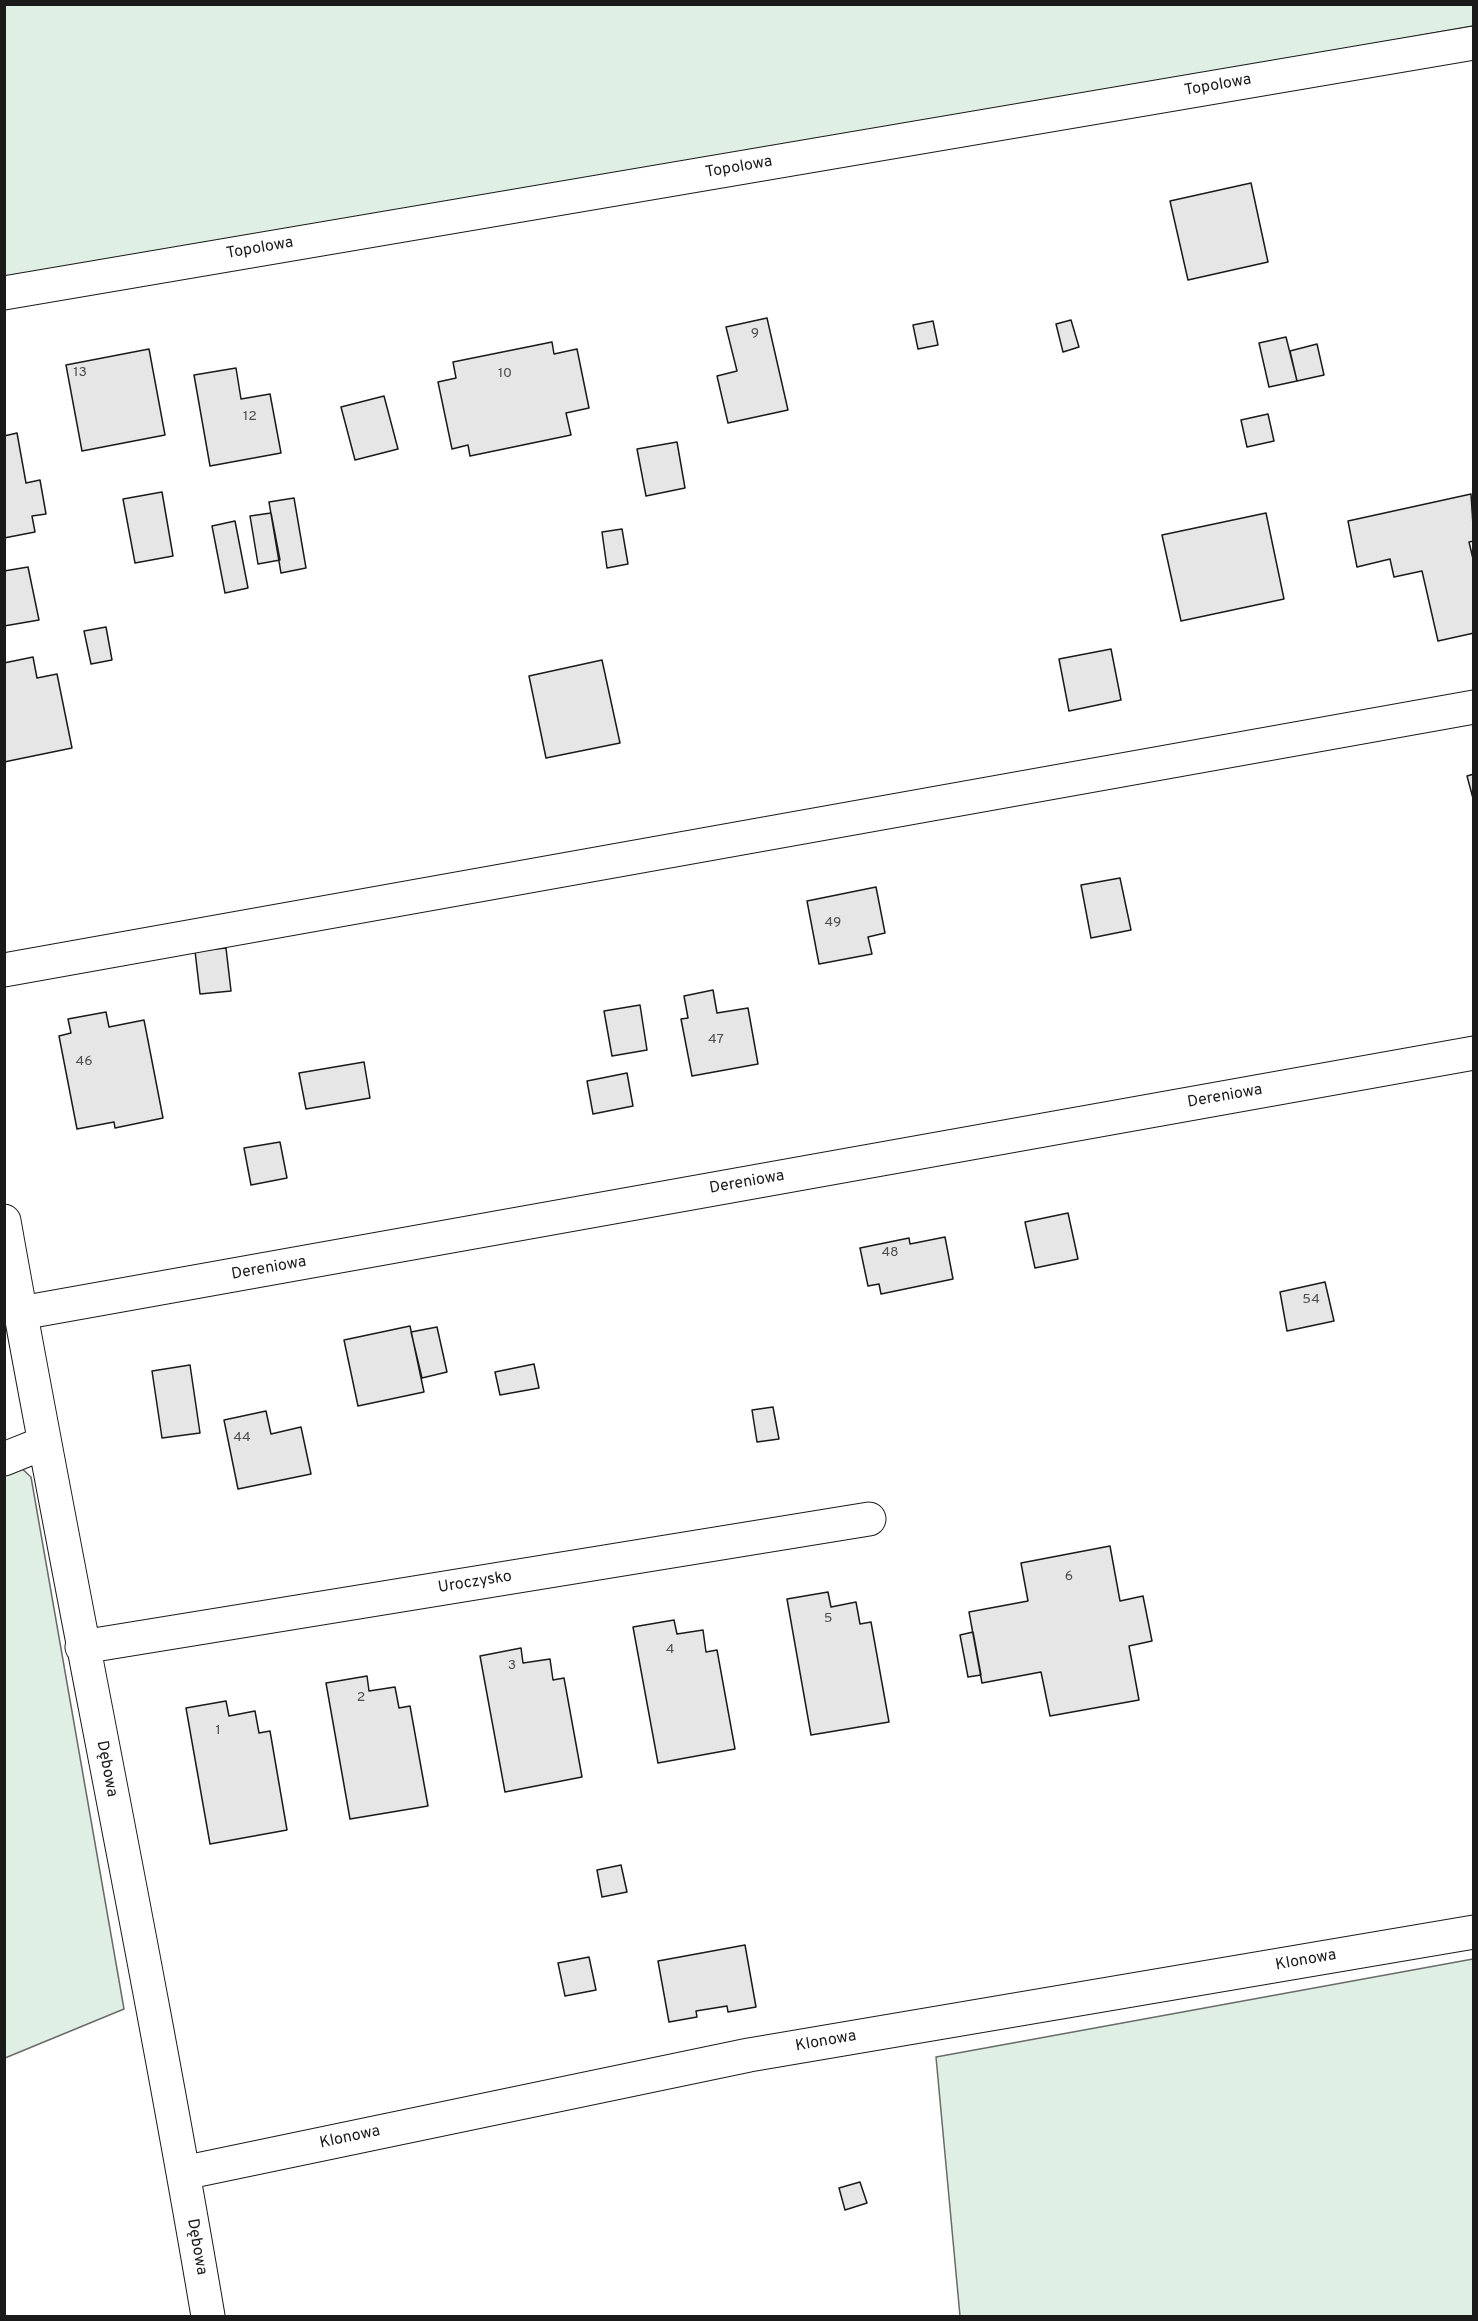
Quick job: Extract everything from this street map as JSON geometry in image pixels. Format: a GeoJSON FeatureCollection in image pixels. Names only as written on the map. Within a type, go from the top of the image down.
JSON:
{"type":"FeatureCollection","features":[{"type":"Feature","properties":{"kind":"street","name":"Topolowa"},"geometry":{"type":"LineString","coordinates":[[4,293],[1473,43]]}},
{"type":"Feature","properties":{"kind":"street"},"geometry":{"type":"LineString","coordinates":[[4,970],[1473,707]]}},
{"type":"Feature","properties":{"kind":"street","name":"Dereniowa"},"geometry":{"type":"LineString","coordinates":[[21,1313],[1473,1053]]}},
{"type":"Feature","properties":{"kind":"street","name":"Dębowa"},"geometry":{"type":"LineString","coordinates":[[4,1221],[208,2316]]}},
{"type":"Feature","properties":{"kind":"street"},"geometry":{"type":"LineString","coordinates":[[4,1459],[44,1443]]}},
{"type":"Feature","properties":{"kind":"street","name":"Uroczysko"},"geometry":{"type":"LineString","coordinates":[[82,1647],[869,1520]]}},
{"type":"Feature","properties":{"kind":"street","name":"Klonowa"},"geometry":{"type":"LineString","coordinates":[[183,2173],[748,2055],[1473,1932]]}},
{"type":"Feature","properties":{"kind":"green space"},"geometry":{"type":"Polygon","coordinates":[[[5,5],[1473,5],[1473,26],[5,287],[5,5]]]}},
{"type":"Feature","properties":{"kind":"green space"},"geometry":{"type":"Polygon","coordinates":[[[17,1464],[31,1477],[124,2009],[5,2058],[4,1469],[17,1464]]]}},
{"type":"Feature","properties":{"kind":"green space"},"geometry":{"type":"Polygon","coordinates":[[[1473,1959],[1473,2316],[960,2316],[936,2057],[1473,1959]]]}},
{"type":"Feature","properties":{"kind":"building"},"geometry":{"type":"Polygon","coordinates":[[[1251,183],[1268,262],[1188,280],[1170,201],[1251,183]]]}},
{"type":"Feature","properties":{"kind":"building"},"geometry":{"type":"Polygon","coordinates":[[[767,318],[788,410],[728,423],[717,376],[737,371],[726,327],[767,318]]]}},
{"type":"Feature","properties":{"kind":"building"},"geometry":{"type":"Polygon","coordinates":[[[1071,320],[1079,347],[1063,352],[1056,324],[1071,320]]]}},
{"type":"Feature","properties":{"kind":"building"},"geometry":{"type":"Polygon","coordinates":[[[933,321],[938,345],[918,349],[913,325],[933,321]]]}},
{"type":"Feature","properties":{"kind":"building"},"geometry":{"type":"Polygon","coordinates":[[[1286,337],[1297,381],[1269,387],[1259,343],[1286,337]]]}},
{"type":"Feature","properties":{"kind":"building"},"geometry":{"type":"Polygon","coordinates":[[[552,342],[554,354],[577,349],[589,408],[566,413],[571,435],[470,456],[468,445],[452,449],[438,382],[456,378],[453,362],[552,342]]]}},
{"type":"Feature","properties":{"kind":"building"},"geometry":{"type":"Polygon","coordinates":[[[1317,344],[1324,375],[1297,381],[1290,351],[1317,344]]]}},
{"type":"Feature","properties":{"kind":"building"},"geometry":{"type":"Polygon","coordinates":[[[149,349],[165,435],[82,451],[66,365],[149,349]]]}},
{"type":"Feature","properties":{"kind":"building"},"geometry":{"type":"Polygon","coordinates":[[[236,368],[241,399],[270,394],[281,453],[210,466],[194,375],[236,368]]]}},
{"type":"Feature","properties":{"kind":"building"},"geometry":{"type":"Polygon","coordinates":[[[384,396],[398,449],[355,460],[341,407],[384,396]]]}},
{"type":"Feature","properties":{"kind":"building"},"geometry":{"type":"Polygon","coordinates":[[[1268,414],[1274,441],[1247,447],[1241,420],[1268,414]]]}},
{"type":"Feature","properties":{"kind":"building"},"geometry":{"type":"Polygon","coordinates":[[[17,433],[26,483],[40,480],[46,514],[32,516],[35,532],[4,538],[4,436],[17,433]]]}},
{"type":"Feature","properties":{"kind":"building"},"geometry":{"type":"Polygon","coordinates":[[[677,442],[685,488],[646,496],[637,449],[677,442]]]}},
{"type":"Feature","properties":{"kind":"building"},"geometry":{"type":"Polygon","coordinates":[[[162,492],[173,556],[135,563],[123,499],[162,492]]]}},
{"type":"Feature","properties":{"kind":"building"},"geometry":{"type":"Polygon","coordinates":[[[1471,494],[1474,541],[1469,542],[1474,563],[1474,633],[1438,641],[1422,571],[1394,577],[1390,559],[1357,567],[1348,521],[1471,494]]]}},
{"type":"Feature","properties":{"kind":"building"},"geometry":{"type":"Polygon","coordinates":[[[294,498],[306,568],[281,573],[269,502],[294,498]]]}},
{"type":"Feature","properties":{"kind":"building"},"geometry":{"type":"Polygon","coordinates":[[[271,513],[280,560],[258,564],[250,516],[271,513]]]}},
{"type":"Feature","properties":{"kind":"building"},"geometry":{"type":"Polygon","coordinates":[[[1266,513],[1284,599],[1181,621],[1162,535],[1266,513]]]}},
{"type":"Feature","properties":{"kind":"building"},"geometry":{"type":"Polygon","coordinates":[[[235,521],[248,588],[225,593],[212,526],[235,521]]]}},
{"type":"Feature","properties":{"kind":"building"},"geometry":{"type":"Polygon","coordinates":[[[622,529],[628,564],[607,568],[602,532],[622,529]]]}},
{"type":"Feature","properties":{"kind":"building"},"geometry":{"type":"Polygon","coordinates":[[[28,567],[39,620],[4,626],[4,571],[28,567]]]}},
{"type":"Feature","properties":{"kind":"building"},"geometry":{"type":"Polygon","coordinates":[[[106,627],[112,660],[91,664],[84,631],[106,627]]]}},
{"type":"Feature","properties":{"kind":"building"},"geometry":{"type":"Polygon","coordinates":[[[1111,649],[1121,700],[1069,711],[1059,659],[1111,649]]]}},
{"type":"Feature","properties":{"kind":"building"},"geometry":{"type":"Polygon","coordinates":[[[33,657],[37,678],[57,674],[72,748],[4,762],[4,663],[33,657]]]}},
{"type":"Feature","properties":{"kind":"building"},"geometry":{"type":"Polygon","coordinates":[[[602,660],[620,743],[546,758],[529,676],[602,660]]]}},
{"type":"Feature","properties":{"kind":"building"},"geometry":{"type":"Polygon","coordinates":[[[1474,774],[1474,802],[1467,776],[1474,774]]]}},
{"type":"Feature","properties":{"kind":"building"},"geometry":{"type":"Polygon","coordinates":[[[1120,878],[1131,930],[1091,938],[1081,885],[1120,878]]]}},
{"type":"Feature","properties":{"kind":"building"},"geometry":{"type":"Polygon","coordinates":[[[876,887],[885,933],[868,937],[872,954],[819,964],[807,901],[876,887]]]}},
{"type":"Feature","properties":{"kind":"building"},"geometry":{"type":"Polygon","coordinates":[[[226,948],[231,991],[200,994],[195,951],[226,948]]]}},
{"type":"Feature","properties":{"kind":"building"},"geometry":{"type":"Polygon","coordinates":[[[713,990],[717,1013],[748,1008],[758,1064],[692,1076],[681,1019],[688,1018],[684,996],[713,990]]]}},
{"type":"Feature","properties":{"kind":"building"},"geometry":{"type":"Polygon","coordinates":[[[640,1005],[647,1050],[612,1056],[604,1011],[640,1005]]]}},
{"type":"Feature","properties":{"kind":"building"},"geometry":{"type":"Polygon","coordinates":[[[106,1012],[109,1027],[144,1020],[163,1118],[115,1128],[114,1122],[77,1129],[59,1036],[71,1033],[68,1019],[106,1012]]]}},
{"type":"Feature","properties":{"kind":"building"},"geometry":{"type":"Polygon","coordinates":[[[364,1062],[370,1098],[306,1109],[299,1073],[364,1062]]]}},
{"type":"Feature","properties":{"kind":"building"},"geometry":{"type":"Polygon","coordinates":[[[627,1073],[633,1106],[593,1114],[587,1081],[627,1073]]]}},
{"type":"Feature","properties":{"kind":"building"},"geometry":{"type":"Polygon","coordinates":[[[280,1142],[287,1178],[251,1185],[244,1148],[280,1142]]]}},
{"type":"Feature","properties":{"kind":"building"},"geometry":{"type":"Polygon","coordinates":[[[1068,1213],[1078,1259],[1035,1268],[1025,1222],[1068,1213]]]}},
{"type":"Feature","properties":{"kind":"building"},"geometry":{"type":"Polygon","coordinates":[[[945,1237],[953,1279],[881,1294],[879,1284],[868,1286],[860,1248],[909,1238],[910,1244],[945,1237]]]}},
{"type":"Feature","properties":{"kind":"building"},"geometry":{"type":"Polygon","coordinates":[[[1325,1282],[1334,1321],[1287,1331],[1280,1292],[1325,1282]]]}},
{"type":"Feature","properties":{"kind":"building"},"geometry":{"type":"Polygon","coordinates":[[[410,1326],[424,1392],[358,1406],[344,1340],[410,1326]]]}},
{"type":"Feature","properties":{"kind":"building"},"geometry":{"type":"Polygon","coordinates":[[[437,1327],[447,1372],[422,1378],[411,1332],[437,1327]]]}},
{"type":"Feature","properties":{"kind":"building"},"geometry":{"type":"Polygon","coordinates":[[[534,1364],[539,1388],[500,1395],[495,1372],[534,1364]]]}},
{"type":"Feature","properties":{"kind":"building"},"geometry":{"type":"Polygon","coordinates":[[[190,1365],[200,1433],[162,1438],[152,1371],[190,1365]]]}},
{"type":"Feature","properties":{"kind":"building"},"geometry":{"type":"Polygon","coordinates":[[[773,1407],[779,1439],[757,1442],[752,1410],[773,1407]]]}},
{"type":"Feature","properties":{"kind":"building"},"geometry":{"type":"Polygon","coordinates":[[[266,1411],[271,1434],[301,1427],[311,1474],[238,1489],[224,1420],[266,1411]]]}},
{"type":"Feature","properties":{"kind":"building"},"geometry":{"type":"Polygon","coordinates":[[[1110,1546],[1120,1601],[1143,1596],[1152,1641],[1129,1646],[1139,1700],[1050,1716],[1041,1672],[982,1683],[969,1612],[1028,1601],[1021,1563],[1110,1546]]]}},
{"type":"Feature","properties":{"kind":"building"},"geometry":{"type":"Polygon","coordinates":[[[828,1592],[831,1607],[856,1602],[860,1624],[871,1622],[889,1722],[811,1735],[787,1599],[828,1592]]]}},
{"type":"Feature","properties":{"kind":"building"},"geometry":{"type":"Polygon","coordinates":[[[674,1620],[677,1634],[703,1630],[706,1652],[717,1650],[735,1749],[658,1763],[633,1627],[674,1620]]]}},
{"type":"Feature","properties":{"kind":"building"},"geometry":{"type":"Polygon","coordinates":[[[973,1632],[981,1675],[968,1677],[960,1635],[973,1632]]]}},
{"type":"Feature","properties":{"kind":"building"},"geometry":{"type":"Polygon","coordinates":[[[521,1648],[523,1663],[550,1659],[553,1680],[564,1678],[582,1777],[505,1792],[480,1656],[521,1648]]]}},
{"type":"Feature","properties":{"kind":"building"},"geometry":{"type":"Polygon","coordinates":[[[367,1676],[369,1691],[395,1687],[399,1708],[410,1706],[428,1806],[350,1819],[326,1683],[367,1676]]]}},
{"type":"Feature","properties":{"kind":"building"},"geometry":{"type":"Polygon","coordinates":[[[226,1701],[229,1716],[255,1711],[259,1733],[270,1731],[287,1830],[210,1844],[186,1708],[226,1701]]]}},
{"type":"Feature","properties":{"kind":"building"},"geometry":{"type":"Polygon","coordinates":[[[621,1865],[627,1892],[602,1897],[597,1870],[621,1865]]]}},
{"type":"Feature","properties":{"kind":"building"},"geometry":{"type":"Polygon","coordinates":[[[745,1945],[756,2007],[728,2012],[727,2006],[696,2011],[697,2017],[669,2022],[658,1961],[745,1945]]]}},
{"type":"Feature","properties":{"kind":"building"},"geometry":{"type":"Polygon","coordinates":[[[589,1957],[596,1990],[565,1996],[558,1963],[589,1957]]]}},
{"type":"Feature","properties":{"kind":"building"},"geometry":{"type":"Polygon","coordinates":[[[860,2182],[867,2203],[845,2210],[839,2188],[860,2182]]]}}]}
